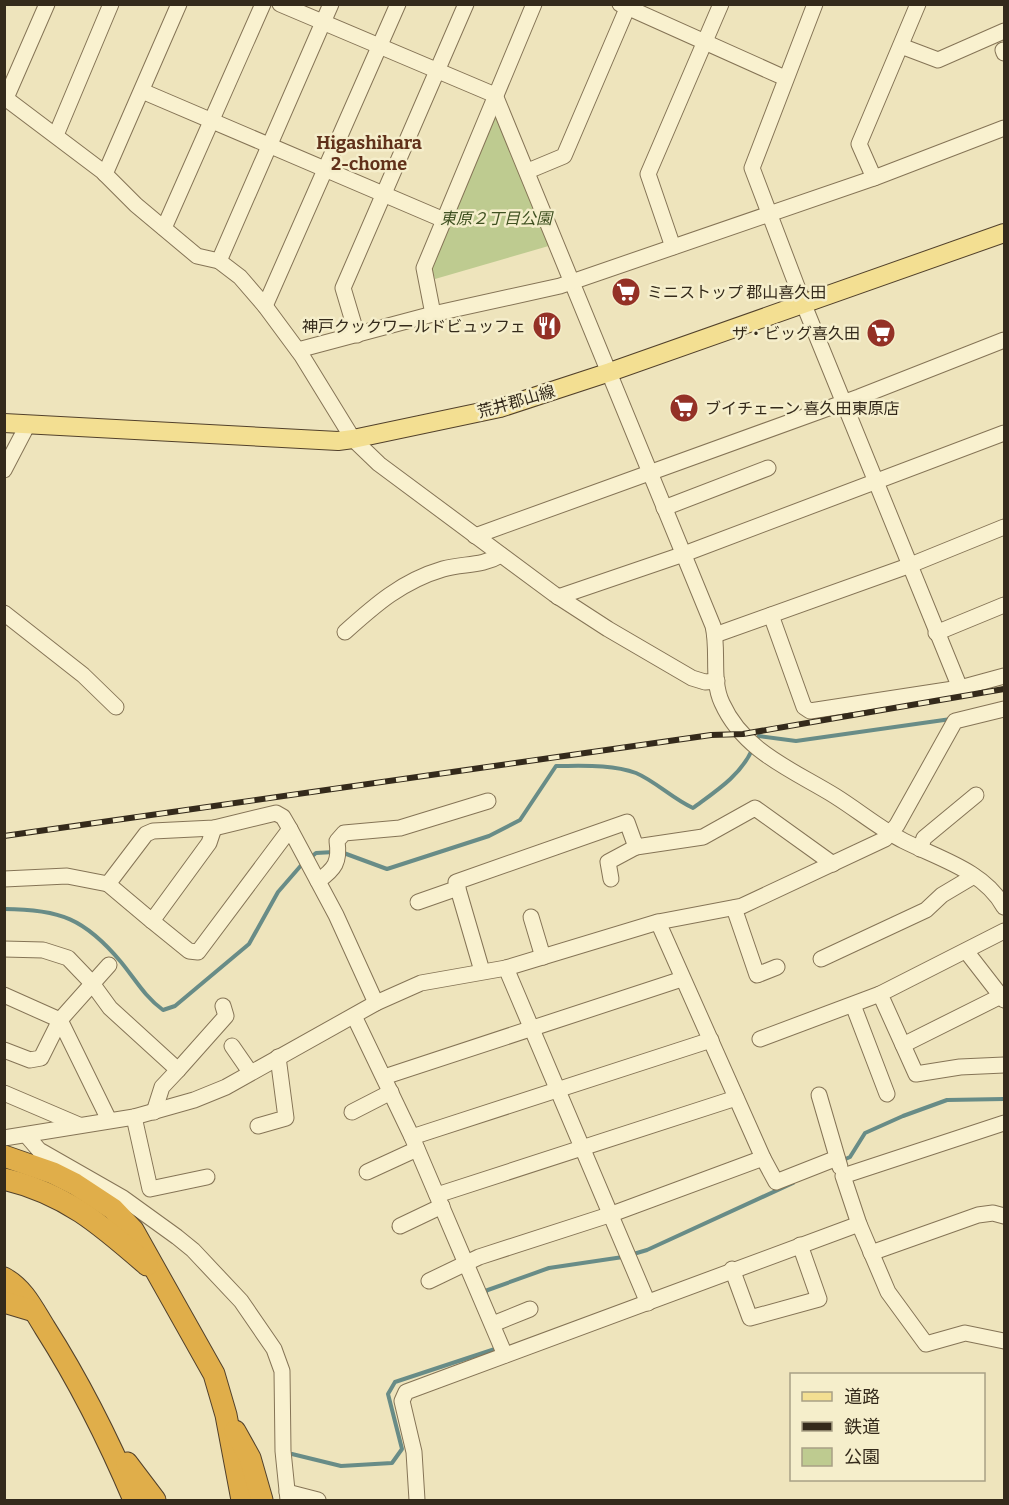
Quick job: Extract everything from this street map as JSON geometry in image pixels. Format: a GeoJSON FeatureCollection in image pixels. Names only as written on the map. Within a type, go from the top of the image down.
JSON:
{"type":"FeatureCollection","features":[{"type":"Feature","properties":{"kind":"highway"},"geometry":{"type":"LineString","coordinates":[[4,1156],[52,1173],[113,1209],[133,1230],[214,1374],[226,1415],[242,1500]]}},
{"type":"Feature","properties":{"kind":"highway"},"geometry":{"type":"LineString","coordinates":[[4,1179],[54,1194],[72,1205],[161,1277]]}},
{"type":"Feature","properties":{"kind":"highway"},"geometry":{"type":"LineString","coordinates":[[4,1278],[18,1287],[62,1354],[109,1440],[134,1500]]}},
{"type":"Feature","properties":{"kind":"highway"},"geometry":{"type":"LineString","coordinates":[[4,1302],[34,1311]]}},
{"type":"Feature","properties":{"kind":"highway"},"geometry":{"type":"LineString","coordinates":[[226,1415],[250,1458],[262,1500]]}},
{"type":"Feature","properties":{"kind":"highway"},"geometry":{"type":"LineString","coordinates":[[109,1440],[155,1500]]}},
{"type":"Feature","properties":{"kind":"main road","name":"荒井郡山線"},"geometry":{"type":"LineString","coordinates":[[4,423],[338,441],[353,439],[488,411],[610,372],[1005,233]]}},
{"type":"Feature","properties":{"kind":"street"},"geometry":{"type":"LineString","coordinates":[[47,4],[5,97],[105,174],[197,256],[219,261],[240,278],[265,306],[298,350],[353,439],[379,464],[558,597],[680,672],[705,682],[717,681]]}},
{"type":"Feature","properties":{"kind":"street"},"geometry":{"type":"LineString","coordinates":[[56,135],[111,4]]}},
{"type":"Feature","properties":{"kind":"street"},"geometry":{"type":"LineString","coordinates":[[105,174],[179,4]]}},
{"type":"Feature","properties":{"kind":"street"},"geometry":{"type":"LineString","coordinates":[[164,228],[263,4]]}},
{"type":"Feature","properties":{"kind":"street"},"geometry":{"type":"LineString","coordinates":[[280,4],[495,95],[574,281],[715,635],[717,681],[725,709],[755,748],[838,798],[890,834],[974,876],[993,890],[1005,908]]}},
{"type":"Feature","properties":{"kind":"street"},"geometry":{"type":"LineString","coordinates":[[219,261],[331,4]]}},
{"type":"Feature","properties":{"kind":"street"},"geometry":{"type":"LineString","coordinates":[[265,306],[327,171],[399,4]]}},
{"type":"Feature","properties":{"kind":"street"},"geometry":{"type":"LineString","coordinates":[[357,335],[343,288],[466,4]]}},
{"type":"Feature","properties":{"kind":"street"},"geometry":{"type":"LineString","coordinates":[[433,314],[424,268],[534,4]]}},
{"type":"Feature","properties":{"kind":"street"},"geometry":{"type":"LineString","coordinates":[[673,247],[648,174],[721,4]]}},
{"type":"Feature","properties":{"kind":"street"},"geometry":{"type":"LineString","coordinates":[[815,4],[752,163],[804,304],[845,401],[908,566],[960,688]]}},
{"type":"Feature","properties":{"kind":"street"},"geometry":{"type":"LineString","coordinates":[[874,178],[859,144],[918,4]]}},
{"type":"Feature","properties":{"kind":"street"},"geometry":{"type":"LineString","coordinates":[[528,171],[564,156],[625,6],[706,40],[785,78]]}},
{"type":"Feature","properties":{"kind":"street"},"geometry":{"type":"LineString","coordinates":[[901,46],[938,60],[1005,31]]}},
{"type":"Feature","properties":{"kind":"street"},"geometry":{"type":"LineString","coordinates":[[142,91],[444,220]]}},
{"type":"Feature","properties":{"kind":"street"},"geometry":{"type":"LineString","coordinates":[[298,350],[433,314],[574,281],[874,178],[1005,128]]}},
{"type":"Feature","properties":{"kind":"street"},"geometry":{"type":"LineString","coordinates":[[475,536],[1005,340]]}},
{"type":"Feature","properties":{"kind":"street"},"geometry":{"type":"LineString","coordinates":[[4,470],[28,424]]}},
{"type":"Feature","properties":{"kind":"street"},"geometry":{"type":"LineString","coordinates":[[558,597],[684,554],[1005,433]]}},
{"type":"Feature","properties":{"kind":"street"},"geometry":{"type":"LineString","coordinates":[[664,508],[768,468]]}},
{"type":"Feature","properties":{"kind":"street"},"geometry":{"type":"LineString","coordinates":[[715,635],[908,566],[1005,527]]}},
{"type":"Feature","properties":{"kind":"street"},"geometry":{"type":"LineString","coordinates":[[345,632],[381,599],[407,584],[443,569],[488,563],[501,555]]}},
{"type":"Feature","properties":{"kind":"street"},"geometry":{"type":"LineString","coordinates":[[936,633],[1005,605]]}},
{"type":"Feature","properties":{"kind":"street"},"geometry":{"type":"LineString","coordinates":[[4,613],[83,675],[116,707]]}},
{"type":"Feature","properties":{"kind":"street"},"geometry":{"type":"LineString","coordinates":[[771,615],[804,707],[810,711],[960,688],[1005,676]]}},
{"type":"Feature","properties":{"kind":"street"},"geometry":{"type":"LineString","coordinates":[[4,1138],[134,1117],[226,1087],[376,1004],[421,983],[506,968],[658,922],[734,908],[880,843],[890,834],[955,721],[1005,709]]}},
{"type":"Feature","properties":{"kind":"street"},"geometry":{"type":"LineString","coordinates":[[920,849],[924,838],[976,795]]}},
{"type":"Feature","properties":{"kind":"street"},"geometry":{"type":"LineString","coordinates":[[318,881],[334,869],[339,855],[338,841],[344,833],[400,828],[488,801]]}},
{"type":"Feature","properties":{"kind":"street"},"geometry":{"type":"LineString","coordinates":[[611,879],[608,862],[636,847],[703,837],[755,808],[832,864]]}},
{"type":"Feature","properties":{"kind":"street"},"geometry":{"type":"LineString","coordinates":[[108,884],[146,834],[153,831],[214,828],[276,813],[283,817],[336,915],[376,1004]]}},
{"type":"Feature","properties":{"kind":"street"},"geometry":{"type":"LineString","coordinates":[[482,971],[456,882],[627,822],[636,847]]}},
{"type":"Feature","properties":{"kind":"street"},"geometry":{"type":"LineString","coordinates":[[152,921],[209,843],[214,828]]}},
{"type":"Feature","properties":{"kind":"street"},"geometry":{"type":"LineString","coordinates":[[4,879],[67,876],[108,884],[189,951],[198,952],[290,829]]}},
{"type":"Feature","properties":{"kind":"street"},"geometry":{"type":"LineString","coordinates":[[821,959],[926,910],[942,895],[974,876]]}},
{"type":"Feature","properties":{"kind":"street"},"geometry":{"type":"LineString","coordinates":[[418,902],[458,888]]}},
{"type":"Feature","properties":{"kind":"street"},"geometry":{"type":"LineString","coordinates":[[734,908],[757,975],[777,967]]}},
{"type":"Feature","properties":{"kind":"street"},"geometry":{"type":"LineString","coordinates":[[531,916],[543,957]]}},
{"type":"Feature","properties":{"kind":"street"},"geometry":{"type":"LineString","coordinates":[[658,922],[763,1158],[776,1182],[837,1158]]}},
{"type":"Feature","properties":{"kind":"street"},"geometry":{"type":"LineString","coordinates":[[760,1039],[880,994],[1005,931]]}},
{"type":"Feature","properties":{"kind":"street"},"geometry":{"type":"LineString","coordinates":[[4,949],[43,950],[61,954],[91,982],[110,1008],[178,1070]]}},
{"type":"Feature","properties":{"kind":"street"},"geometry":{"type":"LineString","coordinates":[[903,1045],[1003,998],[966,951]]}},
{"type":"Feature","properties":{"kind":"street"},"geometry":{"type":"LineString","coordinates":[[4,1050],[30,1060],[38,1060],[44,1055],[60,1020],[91,982],[109,965]]}},
{"type":"Feature","properties":{"kind":"street"},"geometry":{"type":"LineString","coordinates":[[506,968],[648,1303]]}},
{"type":"Feature","properties":{"kind":"street"},"geometry":{"type":"LineString","coordinates":[[384,1077],[682,979]]}},
{"type":"Feature","properties":{"kind":"street"},"geometry":{"type":"LineString","coordinates":[[880,994],[916,1074],[960,1067],[1005,1065]]}},
{"type":"Feature","properties":{"kind":"street"},"geometry":{"type":"LineString","coordinates":[[4,995],[60,1020],[109,1120]]}},
{"type":"Feature","properties":{"kind":"street"},"geometry":{"type":"LineString","coordinates":[[853,1005],[887,1094]]}},
{"type":"Feature","properties":{"kind":"street"},"geometry":{"type":"LineString","coordinates":[[154,1112],[162,1087],[226,1016],[223,1006]]}},
{"type":"Feature","properties":{"kind":"street"},"geometry":{"type":"LineString","coordinates":[[354,1016],[392,1092],[505,1355]]}},
{"type":"Feature","properties":{"kind":"street"},"geometry":{"type":"LineString","coordinates":[[367,1172],[414,1143],[558,1090],[711,1040]]}},
{"type":"Feature","properties":{"kind":"street"},"geometry":{"type":"LineString","coordinates":[[232,1046],[250,1072]]}},
{"type":"Feature","properties":{"kind":"street"},"geometry":{"type":"LineString","coordinates":[[258,1126],[286,1118],[278,1058]]}},
{"type":"Feature","properties":{"kind":"street"},"geometry":{"type":"LineString","coordinates":[[352,1113],[392,1092]]}},
{"type":"Feature","properties":{"kind":"street"},"geometry":{"type":"LineString","coordinates":[[4,1094],[79,1125]]}},
{"type":"Feature","properties":{"kind":"street"},"geometry":{"type":"LineString","coordinates":[[819,1095],[837,1158],[871,1253],[888,1292],[926,1344],[965,1333],[1005,1341]]}},
{"type":"Feature","properties":{"kind":"street"},"geometry":{"type":"LineString","coordinates":[[400,1226],[439,1200],[736,1098]]}},
{"type":"Feature","properties":{"kind":"street"},"geometry":{"type":"LineString","coordinates":[[134,1117],[150,1189],[207,1177]]}},
{"type":"Feature","properties":{"kind":"street"},"geometry":{"type":"LineString","coordinates":[[843,1176],[1005,1123]]}},
{"type":"Feature","properties":{"kind":"street"},"geometry":{"type":"LineString","coordinates":[[27,1136],[39,1150],[123,1198],[177,1237],[241,1301],[274,1349],[282,1371],[287,1496],[318,1500]]}},
{"type":"Feature","properties":{"kind":"street"},"geometry":{"type":"LineString","coordinates":[[429,1281],[515,1244],[612,1214],[763,1158]]}},
{"type":"Feature","properties":{"kind":"street"},"geometry":{"type":"LineString","coordinates":[[871,1253],[978,1215],[993,1213],[1005,1216]]}},
{"type":"Feature","properties":{"kind":"street"},"geometry":{"type":"LineString","coordinates":[[417,1500],[414,1452],[403,1406],[406,1392],[648,1303],[732,1269],[859,1224]]}},
{"type":"Feature","properties":{"kind":"street"},"geometry":{"type":"LineString","coordinates":[[732,1269],[750,1318],[819,1299],[800,1245]]}},
{"type":"Feature","properties":{"kind":"street"},"geometry":{"type":"LineString","coordinates":[[493,1324],[530,1309]]}},
{"type":"Feature","properties":{"kind":"green space","name":"東原２丁目公園"},"geometry":{"type":"Polygon","coordinates":[[[495,111],[552,245],[435,279],[431,266],[495,111]]]}},
{"type":"Feature","properties":{"kind":"waterway"},"geometry":{"type":"LineString","coordinates":[[756,740],[759,736],[796,741],[951,719]]}},
{"type":"Feature","properties":{"kind":"waterway"},"geometry":{"type":"LineString","coordinates":[[341,852],[387,869],[489,836],[520,820],[556,766],[596,766],[627,770],[643,776],[693,808],[734,775],[752,750]]}},
{"type":"Feature","properties":{"kind":"waterway"},"geometry":{"type":"LineString","coordinates":[[310,858],[316,853],[334,852]]}},
{"type":"Feature","properties":{"kind":"waterway"},"geometry":{"type":"LineString","coordinates":[[4,909],[56,914],[83,926],[108,947],[145,994],[163,1010],[175,1006],[249,944],[278,892],[304,862]]}},
{"type":"Feature","properties":{"kind":"waterway"},"geometry":{"type":"LineString","coordinates":[[841,1161],[850,1157],[865,1133],[903,1116],[947,1100],[1004,1099]]}},
{"type":"Feature","properties":{"kind":"waterway"},"geometry":{"type":"LineString","coordinates":[[630,1255],[647,1250],[793,1183]]}},
{"type":"Feature","properties":{"kind":"waterway"},"geometry":{"type":"LineString","coordinates":[[486,1293],[485,1291],[549,1268],[623,1257]]}},
{"type":"Feature","properties":{"kind":"waterway"},"geometry":{"type":"LineString","coordinates":[[292,1454],[341,1466],[392,1463],[402,1449],[388,1394],[395,1382],[498,1348]]}},
{"type":"Feature","properties":{"kind":"railway"},"geometry":{"type":"LineString","coordinates":[[4,836],[711,735],[743,734],[1004,689]]}},
{"type":"Feature","properties":{"kind":"place","name":"ミニストップ 郡山喜久田"},"geometry":{"type":"Point","coordinates":[626,292]}},
{"type":"Feature","properties":{"kind":"place","name":"神戸クックワールドビュッフェ"},"geometry":{"type":"Point","coordinates":[547,326]}},
{"type":"Feature","properties":{"kind":"place","name":"ザ・ビッグ喜久田"},"geometry":{"type":"Point","coordinates":[881,333]}},
{"type":"Feature","properties":{"kind":"place","name":"ブイチェーン 喜久田東原店"},"geometry":{"type":"Point","coordinates":[684,408]}},
{"type":"Feature","properties":{"kind":"district","name":"Higashihara 2-chome"},"geometry":{"type":"Point","coordinates":[369,153]}}]}
